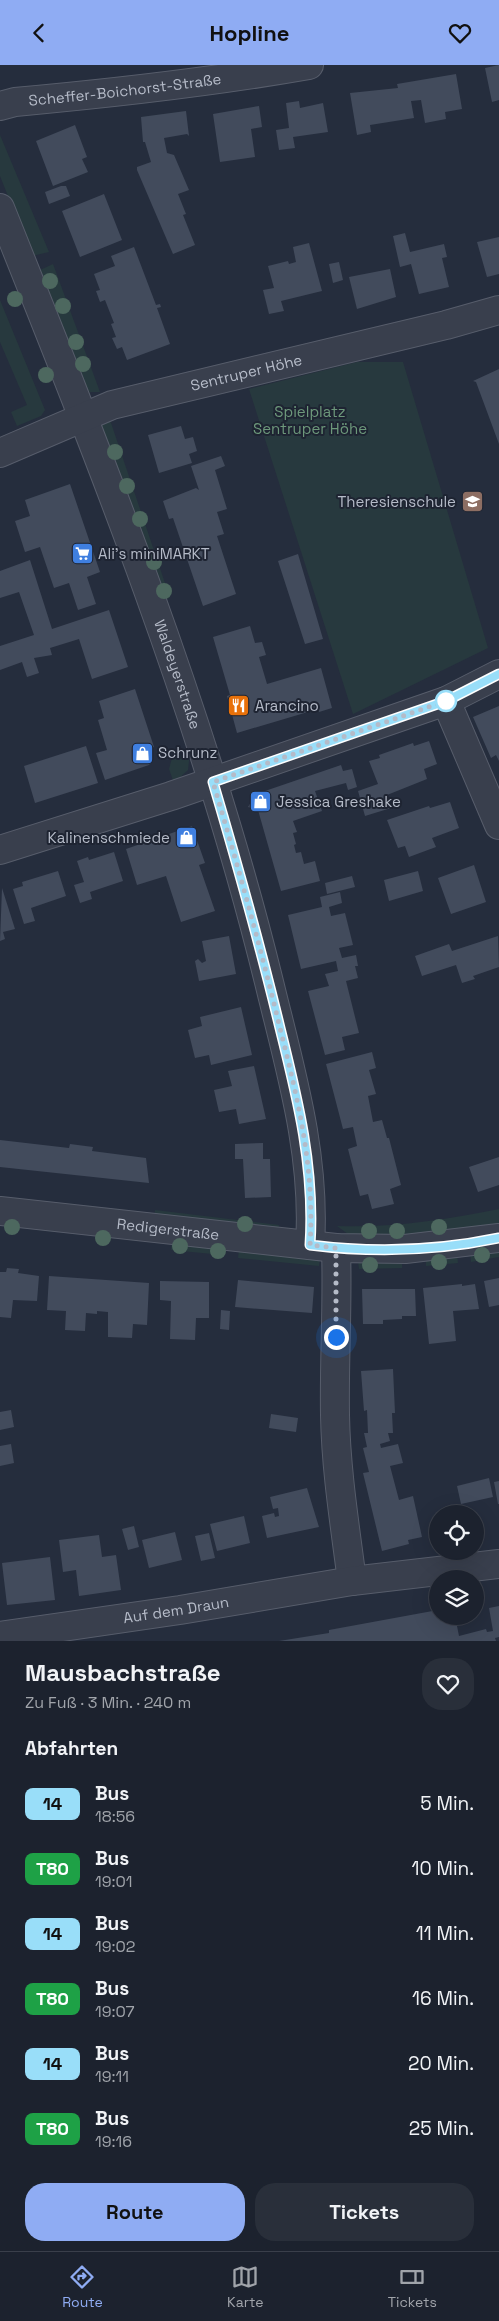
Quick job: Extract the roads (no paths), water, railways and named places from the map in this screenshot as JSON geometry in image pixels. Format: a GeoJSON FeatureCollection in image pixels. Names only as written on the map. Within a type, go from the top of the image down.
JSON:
{"type":"FeatureCollection","features":[{"type":"Feature","properties":{"kind":"street","name":"Scheffer-Boichorst-Straße"},"geometry":{"type":"LineString","coordinates":[[0,106],[15,101],[126,92],[221,80],[309,65]]}},
{"type":"Feature","properties":{"kind":"street","name":"Waldeyerstraße"},"geometry":{"type":"LineString","coordinates":[[0,207],[82,417],[157,618],[213,782],[250,907],[302,1115],[309,1159],[312,1204],[323,1246]]}},
{"type":"Feature","properties":{"kind":"street","name":"Sentruper Höhe"},"geometry":{"type":"LineString","coordinates":[[0,453],[112,405],[499,311]]}},
{"type":"Feature","properties":{"kind":"street"},"geometry":{"type":"LineString","coordinates":[[0,850],[213,782],[446,701],[499,674]]}},
{"type":"Feature","properties":{"kind":"street"},"geometry":{"type":"LineString","coordinates":[[446,701],[499,825]]}},
{"type":"Feature","properties":{"kind":"street","name":"Redigerstraße"},"geometry":{"type":"LineString","coordinates":[[0,1211],[323,1246],[405,1249],[499,1238]]}},
{"type":"Feature","properties":{"kind":"street"},"geometry":{"type":"LineString","coordinates":[[323,1246],[338,1472],[352,1581]]}},
{"type":"Feature","properties":{"kind":"street","name":"Auf dem Draun"},"geometry":{"type":"LineString","coordinates":[[0,1636],[180,1610],[352,1581],[499,1564]]}},
{"type":"Feature","properties":{"kind":"place","name":"Theresienschule"},"geometry":{"type":"Point","coordinates":[472,502]}},
{"type":"Feature","properties":{"kind":"place","name":"Ali's miniMARKT"},"geometry":{"type":"Point","coordinates":[82,554]}},
{"type":"Feature","properties":{"kind":"place","name":"Arancino"},"geometry":{"type":"Point","coordinates":[239,706]}},
{"type":"Feature","properties":{"kind":"place","name":"Schrunz"},"geometry":{"type":"Point","coordinates":[142,753]}},
{"type":"Feature","properties":{"kind":"place","name":"Jessica Greshake"},"geometry":{"type":"Point","coordinates":[260,802]}},
{"type":"Feature","properties":{"kind":"place","name":"Kalinenschmiede"},"geometry":{"type":"Point","coordinates":[186,838]}},
{"type":"Feature","properties":{"kind":"park label","name":"Spielplatz Sentruper Höhe"},"geometry":{"type":"Point","coordinates":[310,420]}}]}
